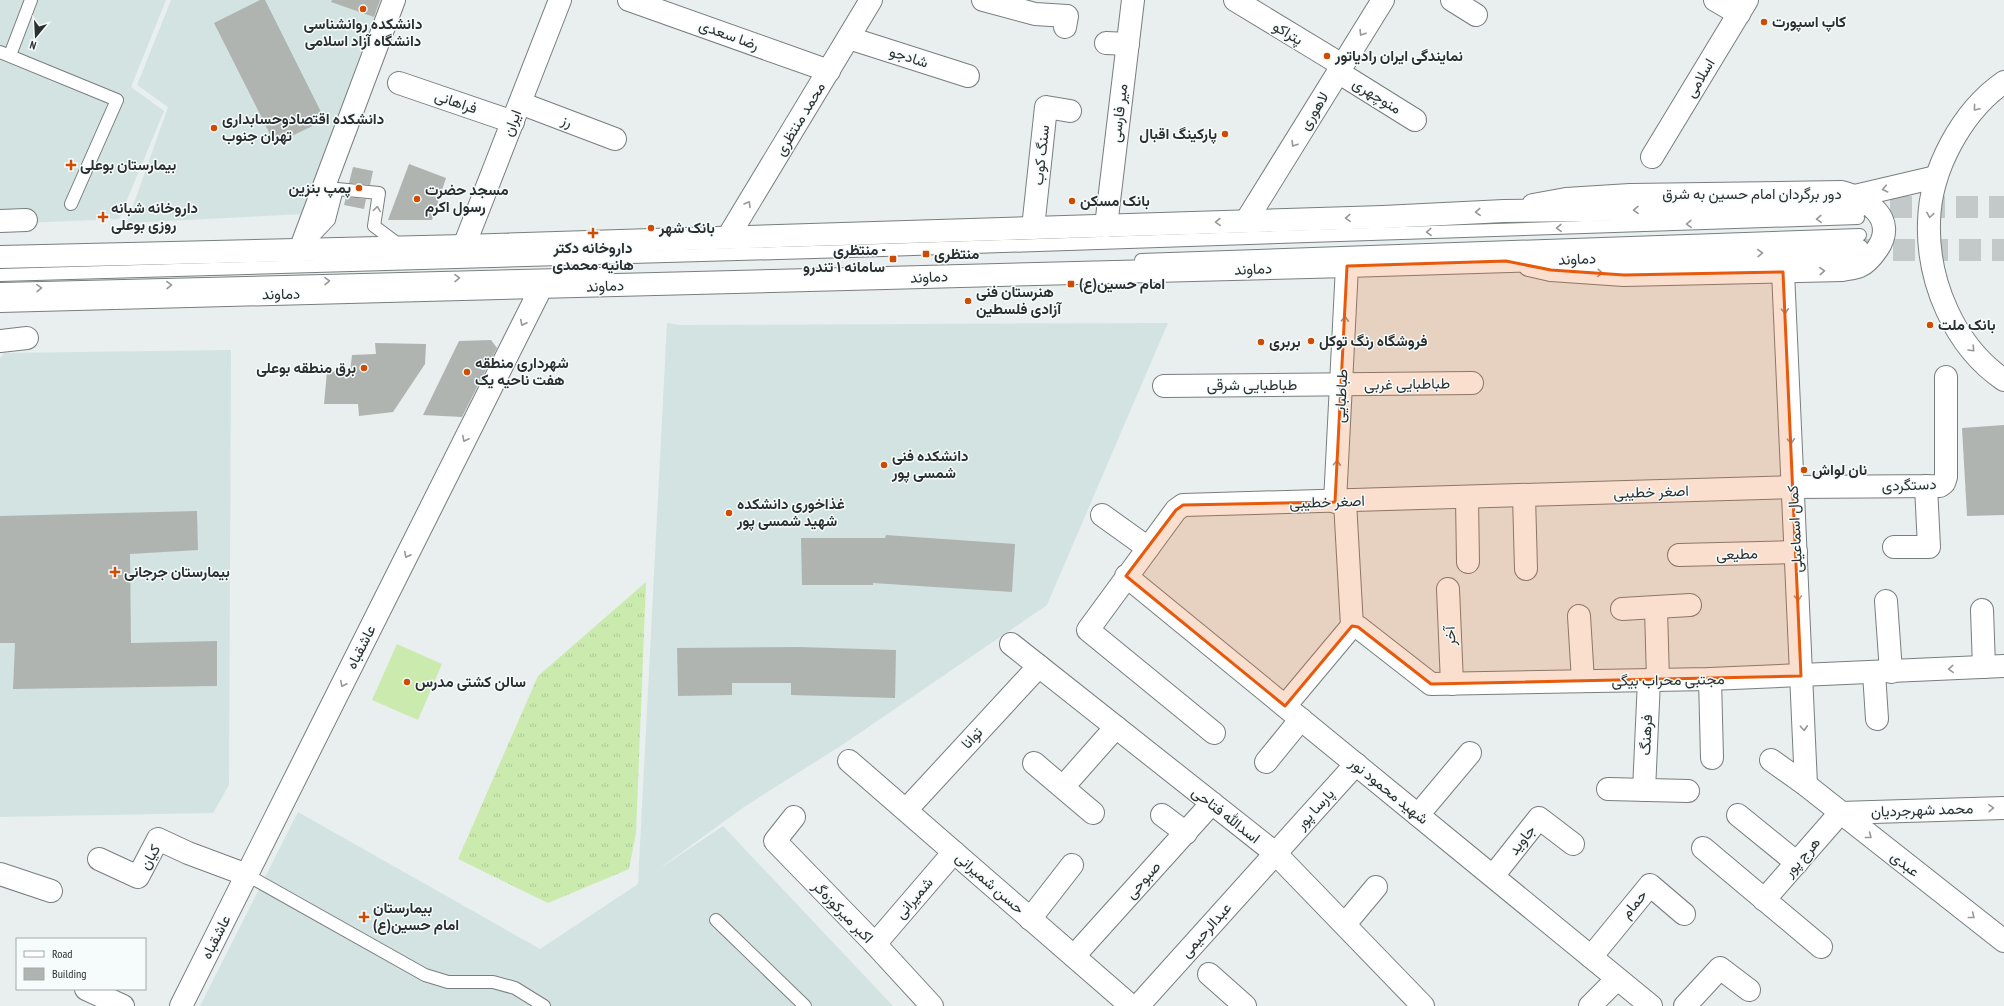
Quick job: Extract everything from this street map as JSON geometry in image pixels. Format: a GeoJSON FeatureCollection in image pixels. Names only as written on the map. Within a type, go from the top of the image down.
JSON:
{"type":"FeatureCollection","features":[{"type":"Feature","properties":{"kind":"street"},"geometry":{"type":"LineString","coordinates":[[300,250],[394,0]]}},
{"type":"Feature","properties":{"kind":"street","name":"ایران"},"geometry":{"type":"LineString","coordinates":[[464,246],[560,0]]}},
{"type":"Feature","properties":{"kind":"street","name":"رضا سعدی"},"geometry":{"type":"LineString","coordinates":[[629,0],[829,71]]}},
{"type":"Feature","properties":{"kind":"street","name":"محمد منتظری"},"geometry":{"type":"LineString","coordinates":[[728,238],[871,0]]}},
{"type":"Feature","properties":{"kind":"street","name":"میر فارسی"},"geometry":{"type":"LineString","coordinates":[[1106,226],[1133,0]]}},
{"type":"Feature","properties":{"kind":"street","name":"پتراکو"},"geometry":{"type":"LineString","coordinates":[[1234,0],[1340,69]]}},
{"type":"Feature","properties":{"kind":"street","name":"لاهوری"},"geometry":{"type":"LineString","coordinates":[[1246,221],[1383,0]]}},
{"type":"Feature","properties":{"kind":"street"},"geometry":{"type":"LineString","coordinates":[[1452,0],[1476,15]]}},
{"type":"Feature","properties":{"kind":"street"},"geometry":{"type":"LineString","coordinates":[[1715,0],[1743,7]]}},
{"type":"Feature","properties":{"kind":"street"},"geometry":{"type":"LineString","coordinates":[[993,2],[1050,14]]}},
{"type":"Feature","properties":{"kind":"street","name":"اسلامی"},"geometry":{"type":"LineString","coordinates":[[1652,157],[1743,7]]}},
{"type":"Feature","properties":{"kind":"street","name":"شادجو"},"geometry":{"type":"LineString","coordinates":[[849,38],[968,76]]}},
{"type":"Feature","properties":{"kind":"street"},"geometry":{"type":"LineString","coordinates":[[1106,43],[1128,44]]}},
{"type":"Feature","properties":{"kind":"street","name":"منوچهری"},"geometry":{"type":"LineString","coordinates":[[1340,69],[1415,120]]}},
{"type":"Feature","properties":{"kind":"street"},"geometry":{"type":"LineString","coordinates":[[2004,82],[1989,92],[1957,131],[1936,177],[1928,221],[1931,263],[1944,304],[1965,341],[1994,373],[2004,380]]}},
{"type":"Feature","properties":{"kind":"street","name":"فراهانی"},"geometry":{"type":"LineString","coordinates":[[399,83],[516,113]]}},
{"type":"Feature","properties":{"kind":"street","name":"سنگ کوب"},"geometry":{"type":"LineString","coordinates":[[1033,228],[1046,107],[1070,110]]}},
{"type":"Feature","properties":{"kind":"street","name":"رز"},"geometry":{"type":"LineString","coordinates":[[516,113],[615,139]]}},
{"type":"Feature","properties":{"kind":"street"},"geometry":{"type":"LineString","coordinates":[[0,257],[728,238],[1504,211],[1857,207],[1936,177]]}},
{"type":"Feature","properties":{"kind":"street","name":"دور برگردان امام حسین به شرق"},"geometry":{"type":"LineString","coordinates":[[1506,261],[1551,270],[1624,275],[1842,270],[1861,265],[1874,253],[1883,240],[1884,224],[1878,213],[1857,207]]}},
{"type":"Feature","properties":{"kind":"street"},"geometry":{"type":"LineString","coordinates":[[0,221],[26,220]]}},
{"type":"Feature","properties":{"kind":"street","name":"دماوند"},"geometry":{"type":"LineString","coordinates":[[0,301],[1347,266],[1506,261],[1859,243]]}},
{"type":"Feature","properties":{"kind":"street","name":"طباطبایی"},"geometry":{"type":"LineString","coordinates":[[1347,266],[1341,385],[1340,502],[1352,626]]}},
{"type":"Feature","properties":{"kind":"street","name":"کمال اسماعیلی"},"geometry":{"type":"LineString","coordinates":[[1783,272],[1806,785]]}},
{"type":"Feature","properties":{"kind":"street","name":"عاشقباه"},"geometry":{"type":"LineString","coordinates":[[182,1006],[541,288]]}},
{"type":"Feature","properties":{"kind":"street"},"geometry":{"type":"LineString","coordinates":[[0,341],[27,338]]}},
{"type":"Feature","properties":{"kind":"street","name":"دستگردی"},"geometry":{"type":"LineString","coordinates":[[1793,487],[1940,486],[1944,483],[1946,477],[1946,377]]}},
{"type":"Feature","properties":{"kind":"street","name":"طباطبایی غربی"},"geometry":{"type":"LineString","coordinates":[[1341,385],[1472,383]]}},
{"type":"Feature","properties":{"kind":"street","name":"طباطبایی شرقی"},"geometry":{"type":"LineString","coordinates":[[1164,386],[1341,385]]}},
{"type":"Feature","properties":{"kind":"street"},"geometry":{"type":"LineString","coordinates":[[1894,548],[1930,547],[1926,486]]}},
{"type":"Feature","properties":{"kind":"street","name":"اصغر خطیبی"},"geometry":{"type":"LineString","coordinates":[[1214,733],[1088,630],[1126,576],[1176,510],[1183,506],[1793,487]]}},
{"type":"Feature","properties":{"kind":"street"},"geometry":{"type":"LineString","coordinates":[[1524,496],[1526,569]]}},
{"type":"Feature","properties":{"kind":"street"},"geometry":{"type":"LineString","coordinates":[[1467,498],[1468,562]]}},
{"type":"Feature","properties":{"kind":"street"},"geometry":{"type":"LineString","coordinates":[[1102,515],[1148,548]]}},
{"type":"Feature","properties":{"kind":"street","name":"مطیعی"},"geometry":{"type":"LineString","coordinates":[[1679,555],[1796,552]]}},
{"type":"Feature","properties":{"kind":"street","name":"شهید محمود نور"},"geometry":{"type":"LineString","coordinates":[[1126,576],[1650,1006]]}},
{"type":"Feature","properties":{"kind":"street","name":"آخر"},"geometry":{"type":"LineString","coordinates":[[1448,589],[1452,684]]}},
{"type":"Feature","properties":{"kind":"street"},"geometry":{"type":"LineString","coordinates":[[1877,719],[1883,672],[1886,601]]}},
{"type":"Feature","properties":{"kind":"street"},"geometry":{"type":"LineString","coordinates":[[1622,609],[1690,605]]}},
{"type":"Feature","properties":{"kind":"street"},"geometry":{"type":"LineString","coordinates":[[1653,680],[1656,608]]}},
{"type":"Feature","properties":{"kind":"street"},"geometry":{"type":"LineString","coordinates":[[1982,610],[1994,667]]}},
{"type":"Feature","properties":{"kind":"street"},"geometry":{"type":"LineString","coordinates":[[1579,616],[1583,681]]}},
{"type":"Feature","properties":{"kind":"street"},"geometry":{"type":"LineString","coordinates":[[1266,762],[1293,712],[1352,626]]}},
{"type":"Feature","properties":{"kind":"street","name":"مجتبی محراب بیگی"},"geometry":{"type":"LineString","coordinates":[[1352,626],[1358,627],[1431,684],[1710,679],[1994,667]]}},
{"type":"Feature","properties":{"kind":"street","name":"اسدالله فتاحی"},"geometry":{"type":"LineString","coordinates":[[1011,644],[1275,853],[1422,1005]]}},
{"type":"Feature","properties":{"kind":"street","name":"توانا"},"geometry":{"type":"LineString","coordinates":[[906,810],[1039,666]]}},
{"type":"Feature","properties":{"kind":"street"},"geometry":{"type":"LineString","coordinates":[[1710,679],[1712,758]]}},
{"type":"Feature","properties":{"kind":"street","name":"فرهنگ"},"geometry":{"type":"LineString","coordinates":[[1644,790],[1653,680]]}},
{"type":"Feature","properties":{"kind":"street"},"geometry":{"type":"LineString","coordinates":[[1063,787],[1116,727]]}},
{"type":"Feature","properties":{"kind":"street"},"geometry":{"type":"LineString","coordinates":[[1418,815],[1470,753]]}},
{"type":"Feature","properties":{"kind":"street","name":"عبدی"},"geometry":{"type":"LineString","coordinates":[[1771,760],[1806,785],[2004,941]]}},
{"type":"Feature","properties":{"kind":"street","name":"حسن شمیرانی"},"geometry":{"type":"LineString","coordinates":[[849,761],[1131,1006]]}},
{"type":"Feature","properties":{"kind":"street"},"geometry":{"type":"LineString","coordinates":[[1034,763],[1093,813]]}},
{"type":"Feature","properties":{"kind":"street","name":"پارسا پور"},"geometry":{"type":"LineString","coordinates":[[1275,853],[1356,764]]}},
{"type":"Feature","properties":{"kind":"street"},"geometry":{"type":"LineString","coordinates":[[1608,790],[1688,791]]}},
{"type":"Feature","properties":{"kind":"street","name":"صبوحی"},"geometry":{"type":"LineString","coordinates":[[1074,956],[1212,803]]}},
{"type":"Feature","properties":{"kind":"street","name":"محمد شهرجردیان"},"geometry":{"type":"LineString","coordinates":[[1840,813],[2004,808]]}},
{"type":"Feature","properties":{"kind":"street","name":"هرج پور"},"geometry":{"type":"LineString","coordinates":[[1764,900],[1840,813]]}},
{"type":"Feature","properties":{"kind":"street"},"geometry":{"type":"LineString","coordinates":[[1162,815],[1186,832]]}},
{"type":"Feature","properties":{"kind":"street"},"geometry":{"type":"LineString","coordinates":[[1738,815],[1797,863]]}},
{"type":"Feature","properties":{"kind":"street","name":"اکبر میرکوزه‌گر"},"geometry":{"type":"LineString","coordinates":[[794,817],[775,841],[875,944],[932,1006]]}},
{"type":"Feature","properties":{"kind":"street","name":"جاوید"},"geometry":{"type":"LineString","coordinates":[[1493,876],[1539,818],[1573,844]]}},
{"type":"Feature","properties":{"kind":"street","name":"کیان"},"geometry":{"type":"LineString","coordinates":[[99,859],[138,877],[158,839],[188,853],[248,874]]}},
{"type":"Feature","properties":{"kind":"street"},"geometry":{"type":"LineString","coordinates":[[1703,848],[1821,947]]}},
{"type":"Feature","properties":{"kind":"street","name":"شمیرانی"},"geometry":{"type":"LineString","coordinates":[[875,944],[954,852]]}},
{"type":"Feature","properties":{"kind":"street","name":"عبدالرحیمی"},"geometry":{"type":"LineString","coordinates":[[1138,1006],[1275,853]]}},
{"type":"Feature","properties":{"kind":"street"},"geometry":{"type":"LineString","coordinates":[[1030,919],[1072,865]]}},
{"type":"Feature","properties":{"kind":"street"},"geometry":{"type":"LineString","coordinates":[[0,874],[51,891]]}},
{"type":"Feature","properties":{"kind":"street","name":"حمام"},"geometry":{"type":"LineString","coordinates":[[1591,957],[1650,885],[1684,914]]}},
{"type":"Feature","properties":{"kind":"street"},"geometry":{"type":"LineString","coordinates":[[1345,924],[1376,887]]}},
{"type":"Feature","properties":{"kind":"street"},"geometry":{"type":"LineString","coordinates":[[1686,1006],[1720,968],[1749,990]]}},
{"type":"Feature","properties":{"kind":"street"},"geometry":{"type":"LineString","coordinates":[[1209,974],[1245,1006]]}},
{"type":"Feature","properties":{"kind":"street"},"geometry":{"type":"LineString","coordinates":[[1590,1006],[1617,979]]}},
{"type":"Feature","properties":{"kind":"street"},"geometry":{"type":"LineString","coordinates":[[88,990],[123,1006]]}},
{"type":"Feature","properties":{"kind":"lane"},"geometry":{"type":"LineString","coordinates":[[31,0],[5,54],[117,100],[71,204]]}},
{"type":"Feature","properties":{"kind":"lane"},"geometry":{"type":"LineString","coordinates":[[300,250],[329,220],[337,189],[379,194],[374,226],[403,247]]}},
{"type":"Feature","properties":{"kind":"lane"},"geometry":{"type":"LineString","coordinates":[[0,275],[868,251],[1857,207]]}},
{"type":"Feature","properties":{"kind":"lane"},"geometry":{"type":"LineString","coordinates":[[0,289],[1859,243]]}},
{"type":"Feature","properties":{"kind":"lane"},"geometry":{"type":"LineString","coordinates":[[248,874],[425,975],[448,982],[493,982],[515,988],[544,1006]]}},
{"type":"Feature","properties":{"kind":"lane"},"geometry":{"type":"LineString","coordinates":[[716,920],[804,1006]]}},
{"type":"Feature","properties":{"kind":"highlighted area"},"geometry":{"type":"Polygon","coordinates":[[[1506,261],[1551,270],[1624,275],[1783,272],[1801,676],[1431,684],[1358,627],[1352,626],[1285,706],[1126,576],[1176,510],[1183,505],[1335,502],[1347,266],[1506,261]]]}},
{"type":"Feature","properties":{"kind":"shaded area","name":"بیمارستان بوعلی"},"geometry":{"type":"Polygon","coordinates":[[[0,0],[166,0],[131,87],[164,111],[119,219],[0,224],[0,0]]]}},
{"type":"Feature","properties":{"kind":"shaded area"},"geometry":{"type":"Polygon","coordinates":[[[171,0],[386,0],[305,214],[127,223],[168,107],[137,85],[171,0]]]}},
{"type":"Feature","properties":{"kind":"shaded area","name":"دانشکده فنی شمسی پور"},"geometry":{"type":"Polygon","coordinates":[[[667,323],[680,325],[1168,323],[1047,605],[842,745],[744,807],[656,871],[723,826],[893,1006],[200,1006],[298,812],[540,949],[638,884],[667,323]]]}},
{"type":"Feature","properties":{"kind":"shaded area","name":"بیمارستان جرجانی"},"geometry":{"type":"Polygon","coordinates":[[[231,350],[229,785],[213,813],[0,817],[0,358],[4,353],[231,350]]]}},
{"type":"Feature","properties":{"kind":"green space"},"geometry":{"type":"Polygon","coordinates":[[[646,582],[636,833],[629,869],[548,903],[458,859],[538,676],[646,582]]]}},
{"type":"Feature","properties":{"kind":"green space","name":"سالن کشتی مدرس"},"geometry":{"type":"Polygon","coordinates":[[[397,644],[442,664],[418,720],[372,700],[397,644]]]}},
{"type":"Feature","properties":{"kind":"building"},"geometry":{"type":"Polygon","coordinates":[[[260,0],[265,0],[325,120],[275,144],[214,23],[260,0]]]}},
{"type":"Feature","properties":{"kind":"building","name":"دانشکده روانشناسی دانشگاه آزاد اسلامی"},"geometry":{"type":"Polygon","coordinates":[[[332,0],[380,0],[374,17],[331,2],[332,0]]]}},
{"type":"Feature","properties":{"kind":"building","name":"مسجد حضرت رسول اکرم"},"geometry":{"type":"Polygon","coordinates":[[[409,164],[446,178],[432,220],[388,220],[409,164]]]}},
{"type":"Feature","properties":{"kind":"building"},"geometry":{"type":"Polygon","coordinates":[[[353,167],[373,171],[370,185],[349,183],[353,167]]]}},
{"type":"Feature","properties":{"kind":"building"},"geometry":{"type":"Polygon","coordinates":[[[346,197],[366,199],[364,209],[344,205],[346,197]]]}},
{"type":"Feature","properties":{"kind":"building"},"geometry":{"type":"Polygon","coordinates":[[[491,340],[497,348],[462,417],[423,415],[459,341],[491,340]]]}},
{"type":"Feature","properties":{"kind":"building"},"geometry":{"type":"Polygon","coordinates":[[[375,343],[426,344],[425,364],[393,412],[359,416],[358,404],[324,404],[327,371],[350,373],[352,355],[376,354],[375,343]]]}},
{"type":"Feature","properties":{"kind":"building"},"geometry":{"type":"Polygon","coordinates":[[[2004,425],[2004,515],[1967,516],[1962,428],[2004,425]]]}},
{"type":"Feature","properties":{"kind":"building"},"geometry":{"type":"Polygon","coordinates":[[[197,511],[198,550],[130,554],[131,643],[217,641],[217,686],[13,689],[15,643],[0,643],[0,516],[197,511]]]}},
{"type":"Feature","properties":{"kind":"building"},"geometry":{"type":"Polygon","coordinates":[[[886,535],[1015,544],[1012,592],[873,583],[873,585],[802,585],[801,538],[885,538],[886,535]]]}},
{"type":"Feature","properties":{"kind":"building"},"geometry":{"type":"Polygon","coordinates":[[[799,647],[896,650],[895,698],[791,695],[791,683],[732,683],[732,695],[678,696],[677,648],[799,647]]]}},
{"type":"Feature","properties":{"kind":"tunnel"},"geometry":{"type":"LineString","coordinates":[[1857,207],[2004,207]]}},
{"type":"Feature","properties":{"kind":"tunnel"},"geometry":{"type":"LineString","coordinates":[[1860,250],[2004,250]]}},
{"type":"Feature","properties":{"kind":"place","name":"دانشکده روانشناسی دانشگاه آزاد اسلامی"},"geometry":{"type":"Point","coordinates":[363,9]}},
{"type":"Feature","properties":{"kind":"place","name":"کاپ اسپورت"},"geometry":{"type":"Point","coordinates":[1764,22]}},
{"type":"Feature","properties":{"kind":"place","name":"نمایندگی ایران رادیاتور"},"geometry":{"type":"Point","coordinates":[1327,56]}},
{"type":"Feature","properties":{"kind":"place","name":"دانشکده اقتصادوحسابداری تهران جنوب"},"geometry":{"type":"Point","coordinates":[214,128]}},
{"type":"Feature","properties":{"kind":"place","name":"پارکینگ اقبال"},"geometry":{"type":"Point","coordinates":[1225,134]}},
{"type":"Feature","properties":{"kind":"place","name":"بیمارستان بوعلی"},"geometry":{"type":"Point","coordinates":[71,165]}},
{"type":"Feature","properties":{"kind":"place","name":"پمپ بنزین"},"geometry":{"type":"Point","coordinates":[359,188]}},
{"type":"Feature","properties":{"kind":"place","name":"مسجد حضرت رسول اکرم"},"geometry":{"type":"Point","coordinates":[417,199]}},
{"type":"Feature","properties":{"kind":"place","name":"بانک مسکن"},"geometry":{"type":"Point","coordinates":[1072,201]}},
{"type":"Feature","properties":{"kind":"place","name":"داروخانه شبانه روزی بوعلی"},"geometry":{"type":"Point","coordinates":[103,217]}},
{"type":"Feature","properties":{"kind":"place","name":"بانک شهر"},"geometry":{"type":"Point","coordinates":[651,228]}},
{"type":"Feature","properties":{"kind":"place","name":"داروخانه دکتر هانیه محمدی"},"geometry":{"type":"Point","coordinates":[593,233]}},
{"type":"Feature","properties":{"kind":"place","name":"منتظری"},"geometry":{"type":"Point","coordinates":[926,254]}},
{"type":"Feature","properties":{"kind":"place","name":"منتظری - سامانه ۱ تندرو"},"geometry":{"type":"Point","coordinates":[893,259]}},
{"type":"Feature","properties":{"kind":"place","name":"امام حسين(ع)"},"geometry":{"type":"Point","coordinates":[1071,284]}},
{"type":"Feature","properties":{"kind":"place","name":"هنرستان فنی آزادی فلسطین"},"geometry":{"type":"Point","coordinates":[968,301]}},
{"type":"Feature","properties":{"kind":"place","name":"بانک ملت"},"geometry":{"type":"Point","coordinates":[1930,325]}},
{"type":"Feature","properties":{"kind":"place","name":"فروشگاه رنگ توکل"},"geometry":{"type":"Point","coordinates":[1311,341]}},
{"type":"Feature","properties":{"kind":"place","name":"بربری"},"geometry":{"type":"Point","coordinates":[1261,342]}},
{"type":"Feature","properties":{"kind":"place","name":"برق منطقه بوعلی"},"geometry":{"type":"Point","coordinates":[364,368]}},
{"type":"Feature","properties":{"kind":"place","name":"شهرداری منطقه هفت ناحیه یک"},"geometry":{"type":"Point","coordinates":[467,372]}},
{"type":"Feature","properties":{"kind":"place","name":"دانشکده فنی شمسی پور"},"geometry":{"type":"Point","coordinates":[884,465]}},
{"type":"Feature","properties":{"kind":"place","name":"نان لواش"},"geometry":{"type":"Point","coordinates":[1804,470]}},
{"type":"Feature","properties":{"kind":"place","name":"غذاخوری دانشکده شهید شمسی پور"},"geometry":{"type":"Point","coordinates":[729,513]}},
{"type":"Feature","properties":{"kind":"place","name":"بیمارستان جرجانی"},"geometry":{"type":"Point","coordinates":[115,572]}},
{"type":"Feature","properties":{"kind":"place","name":"سالن کشتی مدرس"},"geometry":{"type":"Point","coordinates":[407,682]}},
{"type":"Feature","properties":{"kind":"place","name":"بیمارستان امام حسین(ع)"},"geometry":{"type":"Point","coordinates":[364,917]}}]}
